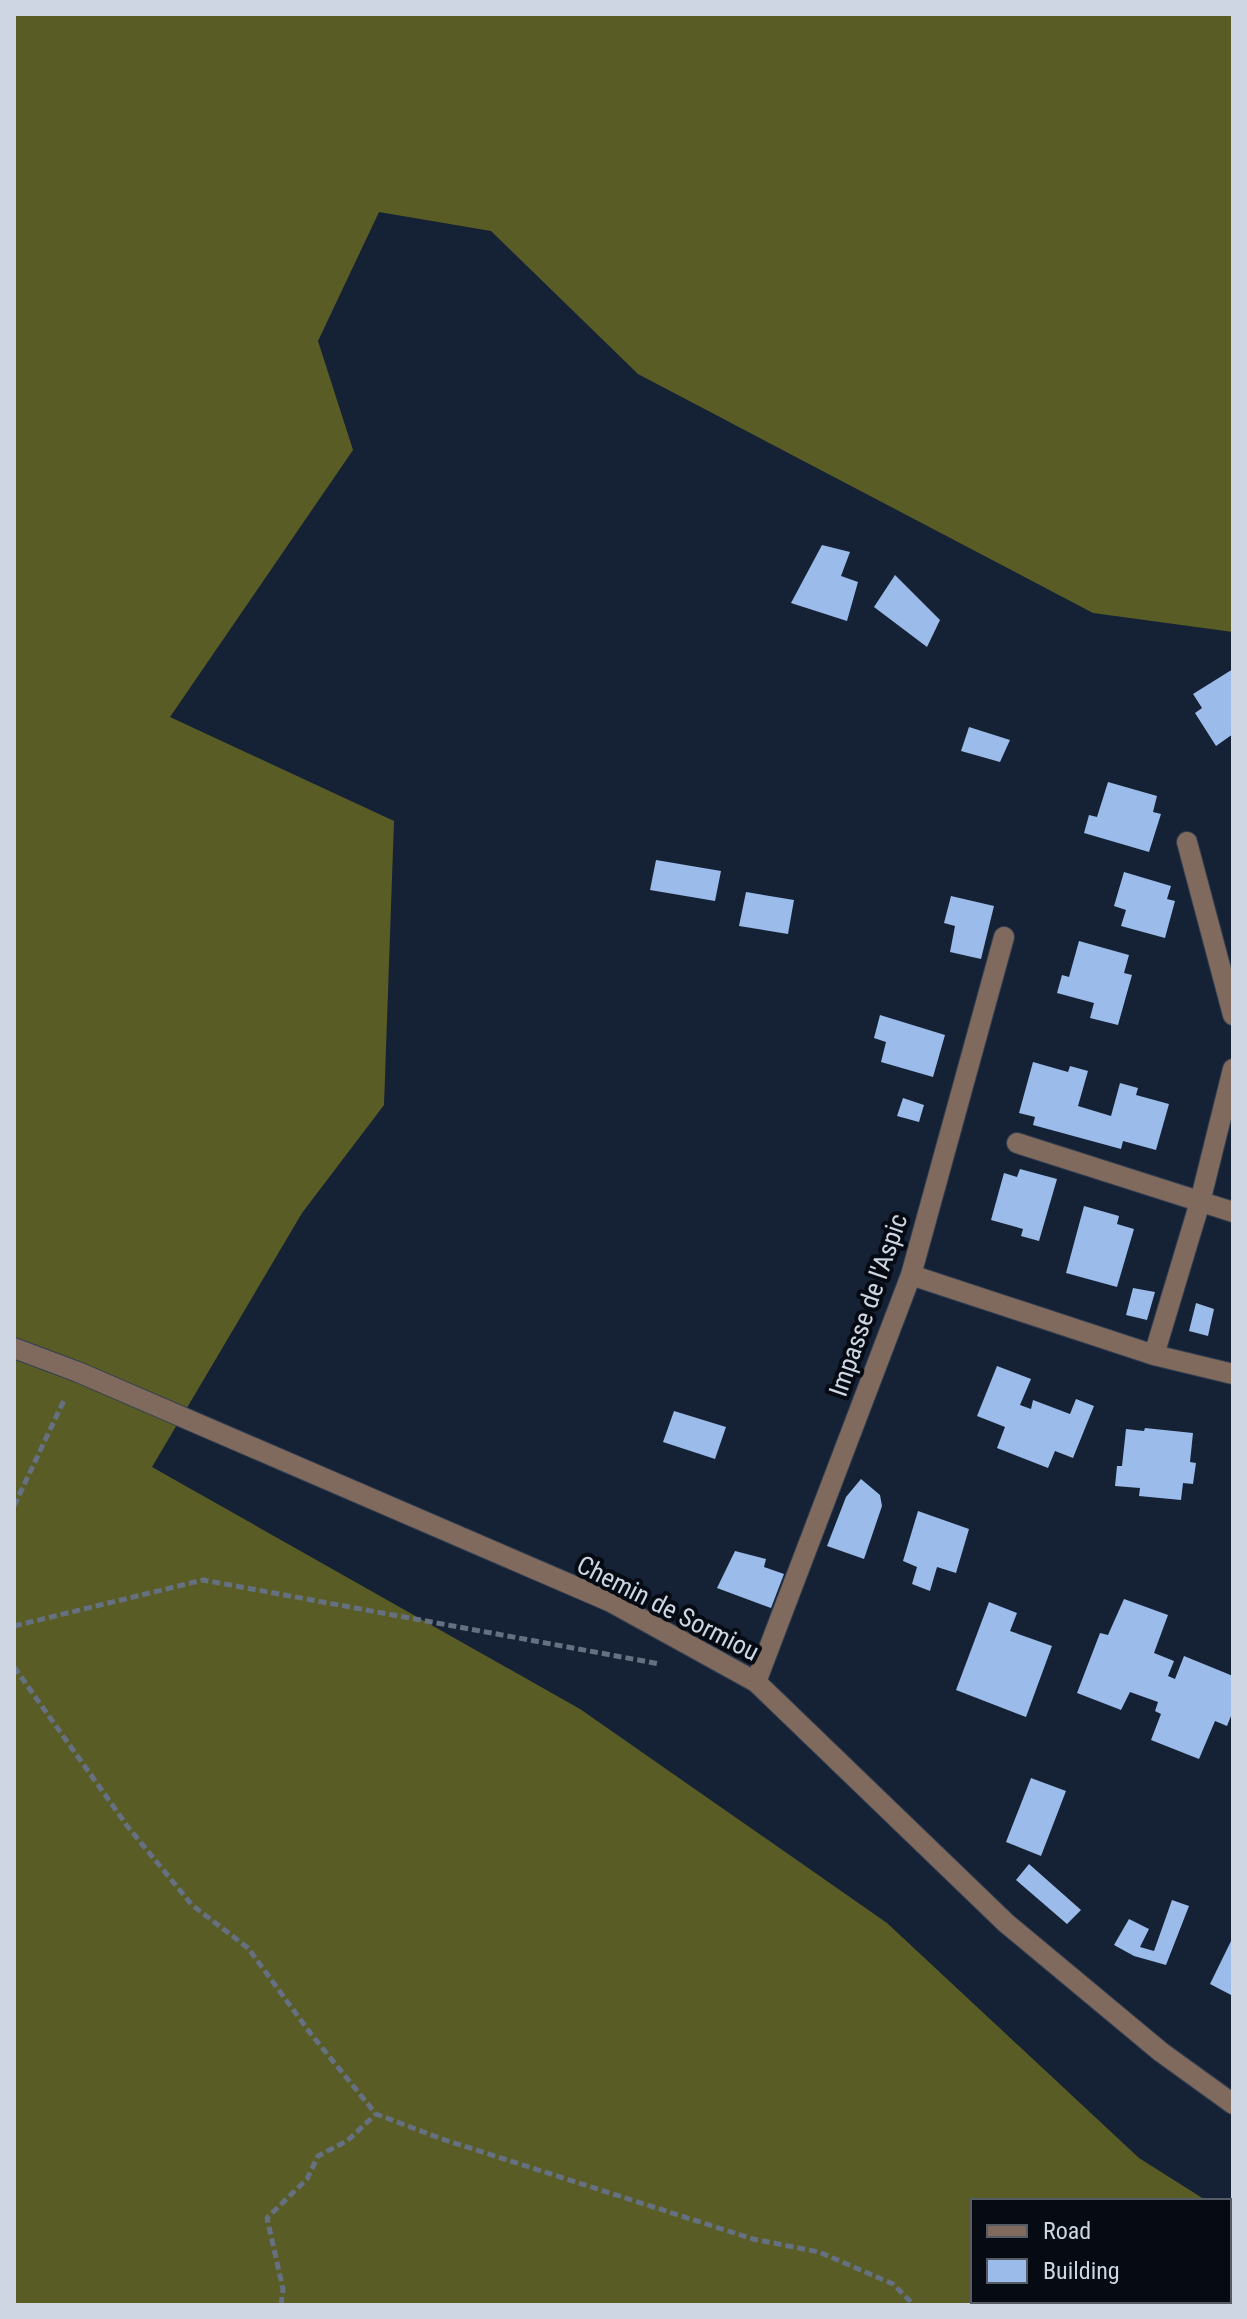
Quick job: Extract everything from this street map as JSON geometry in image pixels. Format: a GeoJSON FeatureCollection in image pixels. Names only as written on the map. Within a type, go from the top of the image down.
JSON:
{"type":"FeatureCollection","features":[{"type":"Feature","properties":{"kind":"street"},"geometry":{"type":"LineString","coordinates":[[1187,842],[1233,1015]]}},
{"type":"Feature","properties":{"kind":"street","name":"Impasse de l'Aspic"},"geometry":{"type":"LineString","coordinates":[[756,1682],[911,1275],[1004,937]]}},
{"type":"Feature","properties":{"kind":"street"},"geometry":{"type":"LineString","coordinates":[[1154,1355],[1200,1202],[1233,1069]]}},
{"type":"Feature","properties":{"kind":"street"},"geometry":{"type":"LineString","coordinates":[[1017,1143],[1233,1212]]}},
{"type":"Feature","properties":{"kind":"street"},"geometry":{"type":"LineString","coordinates":[[911,1275],[1154,1355],[1233,1374]]}},
{"type":"Feature","properties":{"kind":"street","name":"Chemin de Sormiou"},"geometry":{"type":"LineString","coordinates":[[14,1348],[78,1372],[611,1602],[756,1682],[1006,1923],[1161,2052],[1233,2104]]}},
{"type":"Feature","properties":{"kind":"path"},"geometry":{"type":"LineString","coordinates":[[14,1506],[78,1372]]}},
{"type":"Feature","properties":{"kind":"path"},"geometry":{"type":"LineString","coordinates":[[14,1626],[203,1580],[663,1665]]}},
{"type":"Feature","properties":{"kind":"path"},"geometry":{"type":"LineString","coordinates":[[14,1667],[128,1827],[192,1905],[248,1948],[311,2034],[376,2114],[442,2139],[753,2239],[819,2252],[893,2284],[914,2305]]}},
{"type":"Feature","properties":{"kind":"path"},"geometry":{"type":"LineString","coordinates":[[281,2305],[283,2289],[267,2218],[307,2179],[318,2156],[347,2141],[376,2114]]}},
{"type":"Feature","properties":{"kind":"shaded area"},"geometry":{"type":"Polygon","coordinates":[[[14,14],[1233,14],[1233,632],[1093,613],[638,374],[491,231],[379,212],[318,341],[353,450],[170,717],[394,821],[384,1105],[302,1213],[152,1467],[580,1709],[887,1923],[1139,2158],[1204,2199],[971,2199],[971,2303],[1231,2303],[1231,2216],[1233,2305],[14,2305],[14,14]]]}},
{"type":"Feature","properties":{"kind":"building"},"geometry":{"type":"Polygon","coordinates":[[[822,545],[850,552],[841,576],[858,582],[847,621],[791,603],[822,545]]]}},
{"type":"Feature","properties":{"kind":"building"},"geometry":{"type":"Polygon","coordinates":[[[895,575],[940,620],[927,647],[874,607],[895,575]]]}},
{"type":"Feature","properties":{"kind":"building"},"geometry":{"type":"Polygon","coordinates":[[[1233,669],[1233,734],[1216,746],[1195,713],[1202,708],[1193,694],[1233,669]]]}},
{"type":"Feature","properties":{"kind":"building"},"geometry":{"type":"Polygon","coordinates":[[[969,727],[1010,740],[1000,762],[961,751],[969,727]]]}},
{"type":"Feature","properties":{"kind":"building"},"geometry":{"type":"Polygon","coordinates":[[[1108,782],[1157,796],[1153,812],[1161,814],[1149,852],[1084,833],[1089,815],[1097,817],[1108,782]]]}},
{"type":"Feature","properties":{"kind":"building"},"geometry":{"type":"Polygon","coordinates":[[[656,860],[721,871],[715,901],[650,890],[656,860]]]}},
{"type":"Feature","properties":{"kind":"building"},"geometry":{"type":"Polygon","coordinates":[[[1124,872],[1171,886],[1167,899],[1175,901],[1165,938],[1121,926],[1126,910],[1114,906],[1124,872]]]}},
{"type":"Feature","properties":{"kind":"building"},"geometry":{"type":"Polygon","coordinates":[[[746,892],[794,900],[788,934],[739,926],[746,892]]]}},
{"type":"Feature","properties":{"kind":"building"},"geometry":{"type":"Polygon","coordinates":[[[951,896],[994,906],[981,959],[950,952],[955,926],[944,923],[951,896]]]}},
{"type":"Feature","properties":{"kind":"building"},"geometry":{"type":"Polygon","coordinates":[[[1079,941],[1129,955],[1124,973],[1132,975],[1118,1025],[1090,1018],[1094,1003],[1057,993],[1062,975],[1069,977],[1079,941]]]}},
{"type":"Feature","properties":{"kind":"building"},"geometry":{"type":"Polygon","coordinates":[[[880,1015],[945,1035],[933,1077],[881,1062],[886,1042],[874,1038],[880,1015]]]}},
{"type":"Feature","properties":{"kind":"building"},"geometry":{"type":"Polygon","coordinates":[[[1033,1062],[1068,1072],[1070,1066],[1088,1071],[1078,1106],[1111,1116],[1120,1083],[1138,1088],[1136,1095],[1169,1104],[1156,1150],[1123,1141],[1121,1149],[1033,1125],[1035,1117],[1019,1113],[1033,1062]]]}},
{"type":"Feature","properties":{"kind":"building"},"geometry":{"type":"Polygon","coordinates":[[[903,1098],[924,1105],[919,1122],[897,1116],[903,1098]]]}},
{"type":"Feature","properties":{"kind":"building"},"geometry":{"type":"Polygon","coordinates":[[[1020,1169],[1057,1179],[1039,1241],[1021,1236],[1023,1229],[991,1220],[1004,1173],[1017,1177],[1020,1169]]]}},
{"type":"Feature","properties":{"kind":"building"},"geometry":{"type":"Polygon","coordinates":[[[1084,1206],[1119,1216],[1117,1224],[1134,1229],[1117,1287],[1066,1273],[1084,1206]]]}},
{"type":"Feature","properties":{"kind":"building"},"geometry":{"type":"Polygon","coordinates":[[[1133,1288],[1155,1292],[1147,1320],[1126,1315],[1133,1288]]]}},
{"type":"Feature","properties":{"kind":"building"},"geometry":{"type":"Polygon","coordinates":[[[1196,1303],[1214,1309],[1208,1336],[1189,1331],[1196,1303]]]}},
{"type":"Feature","properties":{"kind":"building"},"geometry":{"type":"Polygon","coordinates":[[[997,1366],[1031,1379],[1020,1405],[1031,1409],[1033,1400],[1070,1414],[1076,1399],[1094,1406],[1073,1458],[1055,1451],[1048,1468],[997,1448],[1005,1427],[977,1416],[997,1366]]]}},
{"type":"Feature","properties":{"kind":"building"},"geometry":{"type":"Polygon","coordinates":[[[674,1411],[726,1427],[715,1459],[663,1442],[674,1411]]]}},
{"type":"Feature","properties":{"kind":"building"},"geometry":{"type":"Polygon","coordinates":[[[1145,1428],[1193,1433],[1190,1462],[1196,1463],[1193,1484],[1183,1483],[1181,1500],[1139,1496],[1140,1488],[1115,1486],[1117,1466],[1122,1466],[1126,1429],[1144,1431],[1145,1428]]]}},
{"type":"Feature","properties":{"kind":"building"},"geometry":{"type":"Polygon","coordinates":[[[861,1479],[880,1495],[882,1506],[864,1559],[827,1546],[846,1497],[861,1479]]]}},
{"type":"Feature","properties":{"kind":"building"},"geometry":{"type":"Polygon","coordinates":[[[918,1511],[969,1529],[956,1573],[937,1567],[930,1591],[912,1584],[917,1567],[903,1561],[918,1511]]]}},
{"type":"Feature","properties":{"kind":"building"},"geometry":{"type":"Polygon","coordinates":[[[735,1551],[766,1559],[764,1567],[784,1574],[771,1608],[717,1588],[735,1551]]]}},
{"type":"Feature","properties":{"kind":"building"},"geometry":{"type":"Polygon","coordinates":[[[1124,1599],[1168,1615],[1154,1653],[1174,1661],[1168,1676],[1175,1679],[1184,1656],[1233,1676],[1233,1711],[1227,1726],[1215,1721],[1199,1759],[1151,1740],[1161,1714],[1155,1711],[1158,1702],[1130,1692],[1121,1710],[1077,1693],[1100,1633],[1108,1635],[1124,1599]]]}},
{"type":"Feature","properties":{"kind":"building"},"geometry":{"type":"Polygon","coordinates":[[[989,1602],[1017,1613],[1010,1631],[1052,1646],[1026,1717],[956,1690],[989,1602]]]}},
{"type":"Feature","properties":{"kind":"building"},"geometry":{"type":"Polygon","coordinates":[[[1031,1778],[1066,1791],[1041,1856],[1006,1842],[1031,1778]]]}},
{"type":"Feature","properties":{"kind":"building"},"geometry":{"type":"Polygon","coordinates":[[[1029,1864],[1081,1910],[1067,1924],[1016,1880],[1029,1864]]]}},
{"type":"Feature","properties":{"kind":"building"},"geometry":{"type":"Polygon","coordinates":[[[1172,1900],[1189,1906],[1166,1965],[1134,1956],[1114,1945],[1129,1919],[1149,1929],[1140,1947],[1154,1951],[1172,1900]]]}},
{"type":"Feature","properties":{"kind":"building"},"geometry":{"type":"Polygon","coordinates":[[[1233,1937],[1233,1996],[1210,1984],[1233,1937]]]}}]}
